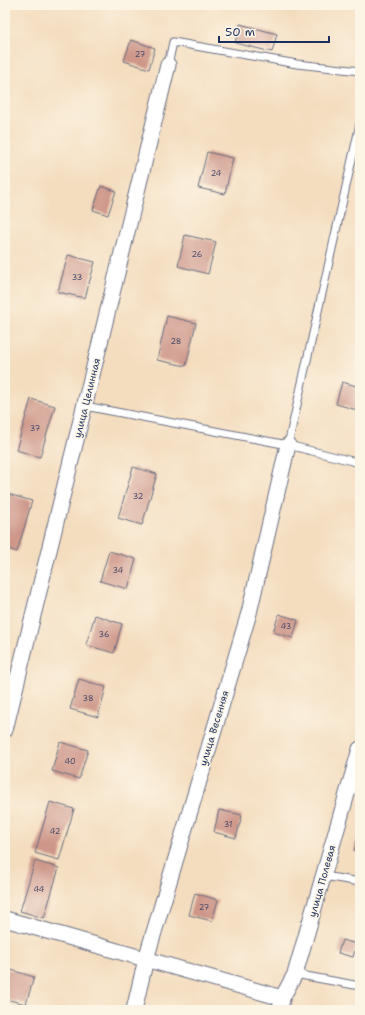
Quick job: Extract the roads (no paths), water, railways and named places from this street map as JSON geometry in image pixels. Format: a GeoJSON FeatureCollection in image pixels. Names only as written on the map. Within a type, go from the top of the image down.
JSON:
{"type":"FeatureCollection","features":[{"type":"Feature","properties":{"kind":"street","name":"улица Целинная"},"geometry":{"type":"LineString","coordinates":[[5,730],[168,65]]}},
{"type":"Feature","properties":{"kind":"street","name":"улица Весенняя"},"geometry":{"type":"LineString","coordinates":[[134,1010],[146,959],[250,613],[288,445]]}},
{"type":"Feature","properties":{"kind":"street","name":"улица Полевая"},"geometry":{"type":"LineString","coordinates":[[281,1004],[295,974],[360,749]]}},
{"type":"Feature","properties":{"kind":"street"},"geometry":{"type":"LineString","coordinates":[[5,919],[146,959],[281,1004]]}},
{"type":"Feature","properties":{"kind":"lane"},"geometry":{"type":"LineString","coordinates":[[168,65],[173,42],[297,64],[360,71]]}},
{"type":"Feature","properties":{"kind":"lane"},"geometry":{"type":"LineString","coordinates":[[288,445],[360,124]]}},
{"type":"Feature","properties":{"kind":"lane"},"geometry":{"type":"LineString","coordinates":[[85,406],[288,445],[360,463]]}},
{"type":"Feature","properties":{"kind":"lane"},"geometry":{"type":"LineString","coordinates":[[324,876],[360,882]]}},
{"type":"Feature","properties":{"kind":"lane"},"geometry":{"type":"LineString","coordinates":[[295,974],[360,986]]}}]}
